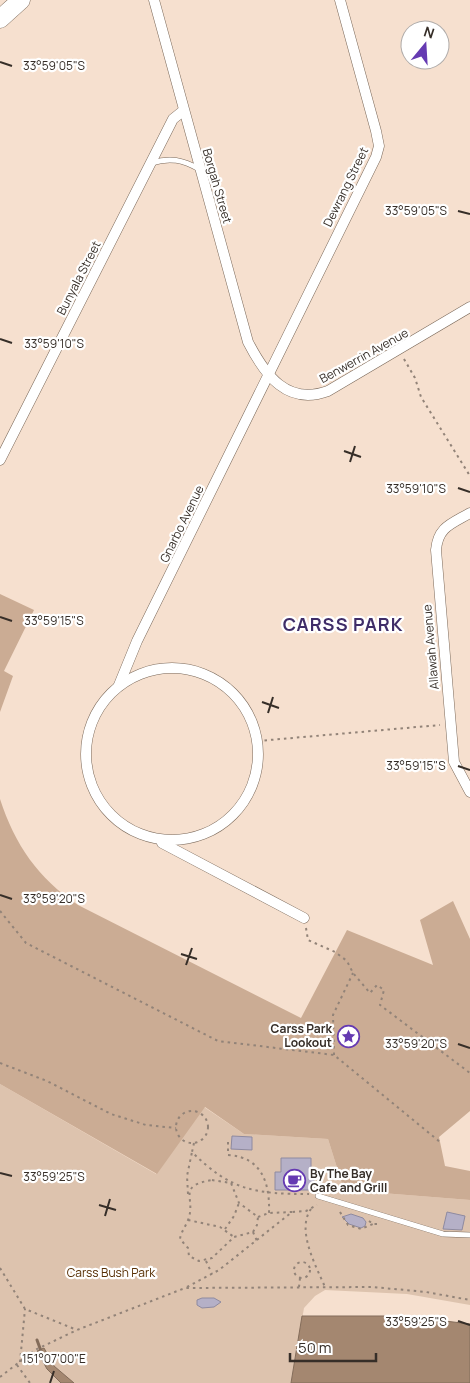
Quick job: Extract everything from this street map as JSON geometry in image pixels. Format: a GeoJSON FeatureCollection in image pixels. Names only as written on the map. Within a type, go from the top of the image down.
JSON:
{"type":"FeatureCollection","features":[{"type":"Feature","properties":{"kind":"highway"},"geometry":{"type":"LineString","coordinates":[[0,19],[21,0]]}},
{"type":"Feature","properties":{"kind":"street","name":"Borgah Street"},"geometry":{"type":"LineString","coordinates":[[154,0],[248,342],[267,374]]}},
{"type":"Feature","properties":{"kind":"street","name":"Dewrang Street"},"geometry":{"type":"LineString","coordinates":[[267,374],[284,346],[301,307],[378,150],[376,131],[340,0]]}},
{"type":"Feature","properties":{"kind":"street","name":"Bunyala Street"},"geometry":{"type":"LineString","coordinates":[[0,460],[173,119],[183,111]]}},
{"type":"Feature","properties":{"kind":"street","name":"Benwerrin Avenue"},"geometry":{"type":"LineString","coordinates":[[267,374],[285,389],[305,396],[317,395],[328,391],[399,351],[470,307]]}},
{"type":"Feature","properties":{"kind":"street","name":"Gnarbo Avenue"},"geometry":{"type":"LineString","coordinates":[[119,685],[137,641],[204,508],[267,374]]}},
{"type":"Feature","properties":{"kind":"street","name":"Allawah Avenue"},"geometry":{"type":"LineString","coordinates":[[470,513],[444,528],[437,537],[436,550],[454,762],[470,792]]}},
{"type":"Feature","properties":{"kind":"street","name":"Gnarbo Avenue"},"geometry":{"type":"LineString","coordinates":[[159,841],[190,840],[203,836],[233,816],[246,799],[258,770],[258,741],[250,716],[236,695],[215,679],[203,673],[166,668],[140,674],[119,685],[101,704],[91,725],[86,745],[89,775],[99,799],[119,822],[159,841],[304,918]]}},
{"type":"Feature","properties":{"kind":"lane"},"geometry":{"type":"LineString","coordinates":[[151,163],[171,159],[199,169]]}},
{"type":"Feature","properties":{"kind":"lane"},"geometry":{"type":"LineString","coordinates":[[318,1196],[443,1234],[470,1235]]}},
{"type":"Feature","properties":{"kind":"path"},"geometry":{"type":"LineString","coordinates":[[399,351],[415,378],[421,397],[470,476]]}},
{"type":"Feature","properties":{"kind":"path"},"geometry":{"type":"LineString","coordinates":[[258,741],[436,726]]}},
{"type":"Feature","properties":{"kind":"path"},"geometry":{"type":"LineString","coordinates":[[0,911],[26,943],[218,1041],[334,1055],[440,1142]]}},
{"type":"Feature","properties":{"kind":"path"},"geometry":{"type":"LineString","coordinates":[[304,918],[308,940],[335,952],[347,961],[353,973],[370,993],[377,984],[384,990],[380,1005],[470,1073]]}},
{"type":"Feature","properties":{"kind":"path"},"geometry":{"type":"LineString","coordinates":[[334,1055],[333,1015],[353,973]]}},
{"type":"Feature","properties":{"kind":"path"},"geometry":{"type":"LineString","coordinates":[[0,1063],[47,1081],[111,1114],[146,1125],[176,1128]]}},
{"type":"Feature","properties":{"kind":"path"},"geometry":{"type":"LineString","coordinates":[[192,1111],[201,1114],[208,1128],[203,1138],[194,1142],[180,1138],[176,1128],[178,1118],[186,1112],[192,1111]]}},
{"type":"Feature","properties":{"kind":"path"},"geometry":{"type":"LineString","coordinates":[[194,1142],[187,1176],[190,1207],[188,1220],[180,1239],[188,1248],[189,1256],[193,1260],[206,1261],[217,1254],[234,1237],[252,1232],[257,1225],[258,1217]]}},
{"type":"Feature","properties":{"kind":"path"},"geometry":{"type":"LineString","coordinates":[[228,1142],[228,1155],[249,1162],[260,1170],[268,1183],[269,1213]]}},
{"type":"Feature","properties":{"kind":"path"},"geometry":{"type":"LineString","coordinates":[[192,1152],[217,1175],[231,1183],[239,1203],[258,1217]]}},
{"type":"Feature","properties":{"kind":"path"},"geometry":{"type":"LineString","coordinates":[[188,1197],[190,1189],[201,1182],[212,1180],[231,1183],[269,1194],[318,1196],[306,1219],[306,1231],[325,1287]]}},
{"type":"Feature","properties":{"kind":"path"},"geometry":{"type":"LineString","coordinates":[[225,1230],[234,1216],[239,1203]]}},
{"type":"Feature","properties":{"kind":"path"},"geometry":{"type":"LineString","coordinates":[[258,1217],[269,1213],[306,1211],[313,1206],[322,1206]]}},
{"type":"Feature","properties":{"kind":"path"},"geometry":{"type":"LineString","coordinates":[[343,1210],[336,1209],[348,1225],[361,1229],[381,1223]]}},
{"type":"Feature","properties":{"kind":"path"},"geometry":{"type":"LineString","coordinates":[[0,1377],[44,1346],[77,1330],[185,1288],[212,1274],[292,1212]]}},
{"type":"Feature","properties":{"kind":"path"},"geometry":{"type":"LineString","coordinates":[[364,1217],[373,1224]]}},
{"type":"Feature","properties":{"kind":"path"},"geometry":{"type":"LineString","coordinates":[[188,1220],[216,1225],[234,1237]]}},
{"type":"Feature","properties":{"kind":"path"},"geometry":{"type":"LineString","coordinates":[[252,1232],[257,1241]]}},
{"type":"Feature","properties":{"kind":"path"},"geometry":{"type":"LineString","coordinates":[[308,1264],[314,1258]]}},
{"type":"Feature","properties":{"kind":"path"},"geometry":{"type":"LineString","coordinates":[[206,1261],[212,1274]]}},
{"type":"Feature","properties":{"kind":"path"},"geometry":{"type":"LineString","coordinates":[[300,1278],[294,1272],[294,1267],[300,1262],[308,1264]]}},
{"type":"Feature","properties":{"kind":"path"},"geometry":{"type":"LineString","coordinates":[[300,1278],[305,1278],[309,1274],[308,1264]]}},
{"type":"Feature","properties":{"kind":"path"},"geometry":{"type":"LineString","coordinates":[[0,1268],[25,1309],[77,1330]]}},
{"type":"Feature","properties":{"kind":"path"},"geometry":{"type":"LineString","coordinates":[[299,1287],[300,1278]]}},
{"type":"Feature","properties":{"kind":"path"},"geometry":{"type":"LineString","coordinates":[[185,1288],[373,1287],[426,1292],[470,1300]]}},
{"type":"Feature","properties":{"kind":"path"},"geometry":{"type":"LineString","coordinates":[[20,1362],[25,1309]]}},
{"type":"Feature","properties":{"kind":"path"},"geometry":{"type":"LineString","coordinates":[[16,1365],[30,1383]]}},
{"type":"Feature","properties":{"kind":"green space","name":"Carss Bush Park"},"geometry":{"type":"Polygon","coordinates":[[[0,1084],[156,1174],[204,1107],[244,1134],[328,1139],[344,1190],[470,1200],[470,1305],[407,1294],[325,1290],[315,1296],[304,1308],[291,1383],[0,1383],[0,1084]]]}},
{"type":"Feature","properties":{"kind":"shaded area"},"geometry":{"type":"Polygon","coordinates":[[[0,594],[34,610],[4,671],[13,676],[0,712],[0,594]]]}},
{"type":"Feature","properties":{"kind":"shaded area"},"geometry":{"type":"Polygon","coordinates":[[[0,799],[21,846],[40,872],[64,895],[78,905],[301,1018],[347,930],[433,965],[420,920],[453,901],[470,939],[470,1111],[439,1137],[445,1166],[470,1171],[470,1200],[344,1190],[328,1139],[244,1134],[205,1107],[157,1174],[0,1084],[0,799]]]}},
{"type":"Feature","properties":{"kind":"shaded area"},"geometry":{"type":"Polygon","coordinates":[[[302,1316],[403,1316],[470,1324],[470,1383],[291,1383],[302,1316]]]}},
{"type":"Feature","properties":{"kind":"shaded area"},"geometry":{"type":"Polygon","coordinates":[[[44,1348],[54,1366],[74,1383],[61,1383],[47,1369],[37,1351],[44,1348]]]}},
{"type":"Feature","properties":{"kind":"building"},"geometry":{"type":"Polygon","coordinates":[[[232,1136],[252,1137],[252,1150],[231,1149],[232,1136]]]}},
{"type":"Feature","properties":{"kind":"building","name":"By The Bay Cafe and Grill"},"geometry":{"type":"Polygon","coordinates":[[[281,1158],[311,1158],[311,1170],[314,1170],[314,1190],[275,1190],[275,1172],[281,1172],[281,1158]]]}},
{"type":"Feature","properties":{"kind":"building"},"geometry":{"type":"Polygon","coordinates":[[[447,1212],[465,1216],[462,1230],[443,1229],[447,1212]]]}},
{"type":"Feature","properties":{"kind":"building"},"geometry":{"type":"Polygon","coordinates":[[[351,1214],[363,1218],[366,1222],[365,1226],[361,1228],[349,1224],[342,1217],[351,1214]]]}},
{"type":"Feature","properties":{"kind":"building"},"geometry":{"type":"Polygon","coordinates":[[[214,1298],[221,1302],[214,1307],[202,1308],[197,1305],[197,1300],[214,1298]]]}},
{"type":"Feature","properties":{"kind":"waterway"},"geometry":{"type":"LineString","coordinates":[[37,1340],[41,1351]]}},
{"type":"Feature","properties":{"kind":"place","name":"Carss Park Lookout"},"geometry":{"type":"Point","coordinates":[348,1036]}},
{"type":"Feature","properties":{"kind":"place","name":"By The Bay Cafe and Grill"},"geometry":{"type":"Point","coordinates":[294,1181]}},
{"type":"Feature","properties":{"kind":"district","name":"CARSS PARK"},"geometry":{"type":"Point","coordinates":[343,625]}}]}
